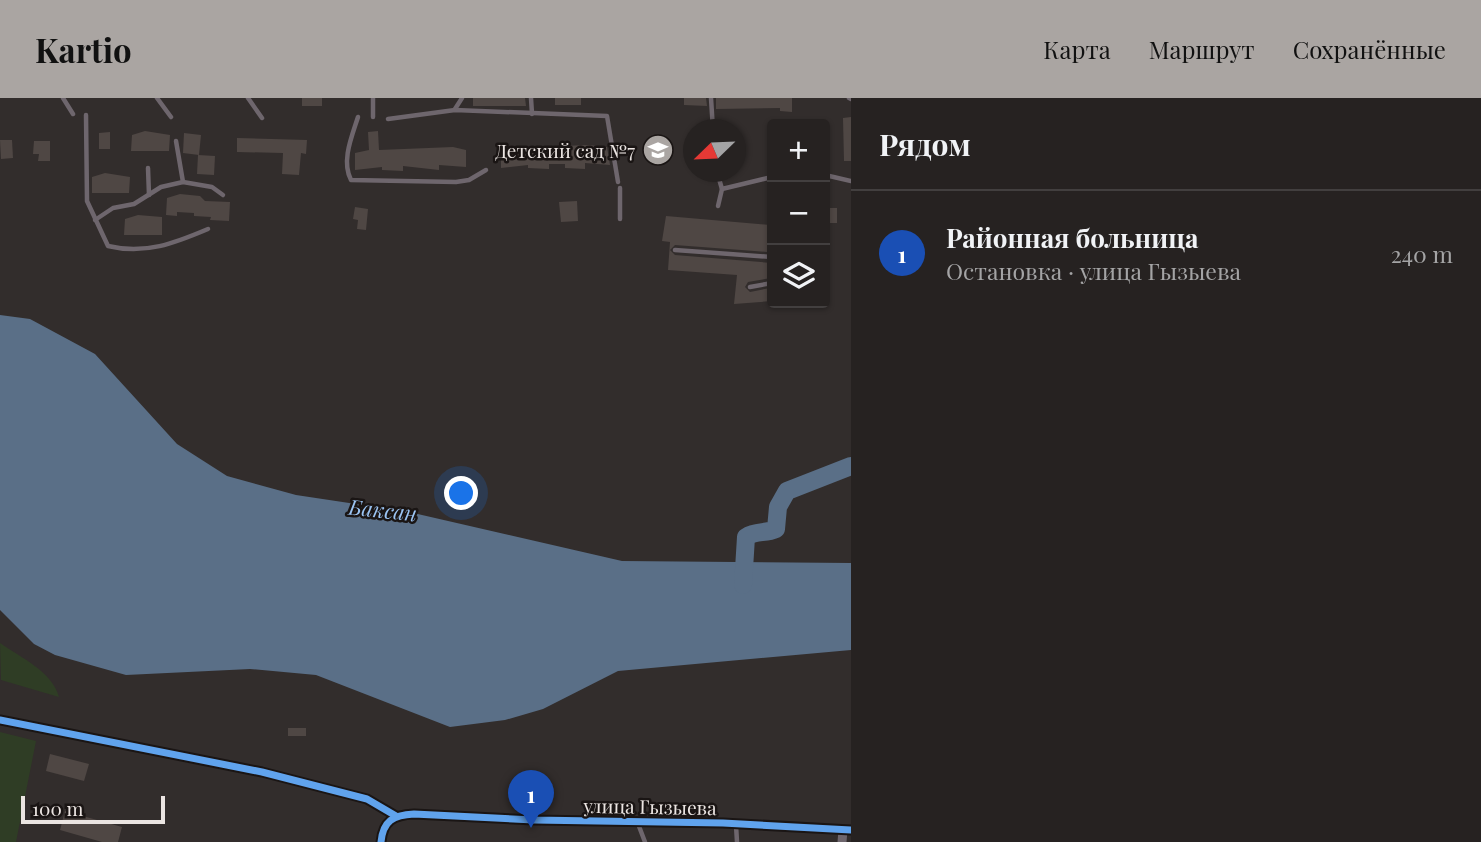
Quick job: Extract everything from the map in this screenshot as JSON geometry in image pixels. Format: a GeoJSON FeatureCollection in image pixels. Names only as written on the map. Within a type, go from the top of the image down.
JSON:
{"type":"FeatureCollection","features":[{"type":"Feature","properties":{"kind":"street"},"geometry":{"type":"LineString","coordinates":[[0,720],[262,772],[367,799],[396,816],[383,828],[381,842]]}},
{"type":"Feature","properties":{"kind":"street","name":"улица Гызыева"},"geometry":{"type":"LineString","coordinates":[[396,816],[414,814],[534,820],[736,823],[847,830]]}},
{"type":"Feature","properties":{"kind":"street"},"geometry":{"type":"LineString","coordinates":[[842,842],[847,830]]}},
{"type":"Feature","properties":{"kind":"lane"},"geometry":{"type":"LineString","coordinates":[[63,98],[73,114]]}},
{"type":"Feature","properties":{"kind":"lane"},"geometry":{"type":"LineString","coordinates":[[157,98],[172,117]]}},
{"type":"Feature","properties":{"kind":"lane"},"geometry":{"type":"LineString","coordinates":[[248,98],[262,118]]}},
{"type":"Feature","properties":{"kind":"lane"},"geometry":{"type":"LineString","coordinates":[[373,98],[373,117]]}},
{"type":"Feature","properties":{"kind":"lane"},"geometry":{"type":"LineString","coordinates":[[455,110],[463,98]]}},
{"type":"Feature","properties":{"kind":"lane"},"geometry":{"type":"LineString","coordinates":[[531,98],[532,114]]}},
{"type":"Feature","properties":{"kind":"lane"},"geometry":{"type":"LineString","coordinates":[[712,98],[713,119]]}},
{"type":"Feature","properties":{"kind":"lane"},"geometry":{"type":"LineString","coordinates":[[387,119],[455,110],[607,116],[619,185],[620,219]]}},
{"type":"Feature","properties":{"kind":"lane"},"geometry":{"type":"LineString","coordinates":[[86,114],[87,201],[108,246],[121,250],[164,248],[208,229]]}},
{"type":"Feature","properties":{"kind":"lane"},"geometry":{"type":"LineString","coordinates":[[358,117],[348,150],[348,173],[351,180],[456,182],[469,180],[486,170]]}},
{"type":"Feature","properties":{"kind":"lane"},"geometry":{"type":"LineString","coordinates":[[176,141],[183,183]]}},
{"type":"Feature","properties":{"kind":"lane"},"geometry":{"type":"LineString","coordinates":[[148,168],[149,195]]}},
{"type":"Feature","properties":{"kind":"lane"},"geometry":{"type":"LineString","coordinates":[[830,175],[851,181]]}},
{"type":"Feature","properties":{"kind":"lane"},"geometry":{"type":"LineString","coordinates":[[722,189],[767,178]]}},
{"type":"Feature","properties":{"kind":"lane"},"geometry":{"type":"LineString","coordinates":[[718,206],[722,189],[720,182]]}},
{"type":"Feature","properties":{"kind":"lane"},"geometry":{"type":"LineString","coordinates":[[95,220],[113,208],[134,204],[161,187],[183,183],[212,187],[223,195]]}},
{"type":"Feature","properties":{"kind":"lane"},"geometry":{"type":"LineString","coordinates":[[675,250],[767,257]]}},
{"type":"Feature","properties":{"kind":"lane"},"geometry":{"type":"LineString","coordinates":[[750,287],[767,285]]}},
{"type":"Feature","properties":{"kind":"lane"},"geometry":{"type":"LineString","coordinates":[[637,820],[645,842]]}},
{"type":"Feature","properties":{"kind":"lane"},"geometry":{"type":"LineString","coordinates":[[736,823],[737,842]]}},
{"type":"Feature","properties":{"kind":"green space"},"geometry":{"type":"Polygon","coordinates":[[[0,643],[43,672],[59,697],[1,680],[0,643]]]}},
{"type":"Feature","properties":{"kind":"green space"},"geometry":{"type":"Polygon","coordinates":[[[0,732],[36,741],[16,842],[0,842],[0,732]]]}},
{"type":"Feature","properties":{"kind":"water","name":"Баксан"},"geometry":{"type":"Polygon","coordinates":[[[0,315],[30,319],[95,354],[177,444],[227,476],[296,495],[409,512],[622,561],[851,563],[851,650],[618,671],[543,709],[505,720],[450,727],[316,675],[250,669],[126,675],[55,655],[34,644],[0,610],[0,315]]]}},
{"type":"Feature","properties":{"kind":"building"},"geometry":{"type":"Polygon","coordinates":[[[302,98],[322,98],[322,106],[302,106],[302,98]]]}},
{"type":"Feature","properties":{"kind":"building"},"geometry":{"type":"Polygon","coordinates":[[[473,98],[525,98],[526,106],[473,106],[473,98]]]}},
{"type":"Feature","properties":{"kind":"building"},"geometry":{"type":"Polygon","coordinates":[[[555,98],[581,98],[581,105],[555,105],[555,98]]]}},
{"type":"Feature","properties":{"kind":"building"},"geometry":{"type":"Polygon","coordinates":[[[684,98],[706,98],[707,106],[684,105],[684,98]]]}},
{"type":"Feature","properties":{"kind":"building"},"geometry":{"type":"Polygon","coordinates":[[[716,98],[792,98],[792,112],[780,111],[780,108],[716,109],[716,98]]]}},
{"type":"Feature","properties":{"kind":"building"},"geometry":{"type":"Polygon","coordinates":[[[851,117],[851,161],[844,161],[843,118],[851,117]]]}},
{"type":"Feature","properties":{"kind":"building"},"geometry":{"type":"Polygon","coordinates":[[[145,131],[170,135],[169,151],[131,151],[132,135],[145,131]]]}},
{"type":"Feature","properties":{"kind":"building"},"geometry":{"type":"Polygon","coordinates":[[[378,131],[379,150],[453,147],[466,150],[466,167],[439,165],[439,170],[403,166],[403,171],[382,170],[382,167],[355,170],[355,153],[369,150],[368,132],[378,131]]]}},
{"type":"Feature","properties":{"kind":"building"},"geometry":{"type":"Polygon","coordinates":[[[110,132],[110,149],[99,149],[99,133],[110,132]]]}},
{"type":"Feature","properties":{"kind":"building"},"geometry":{"type":"Polygon","coordinates":[[[184,133],[201,135],[199,155],[183,153],[184,133]]]}},
{"type":"Feature","properties":{"kind":"building"},"geometry":{"type":"Polygon","coordinates":[[[237,138],[307,140],[306,154],[301,153],[299,175],[282,174],[283,153],[237,152],[237,138]]]}},
{"type":"Feature","properties":{"kind":"building"},"geometry":{"type":"Polygon","coordinates":[[[0,140],[12,140],[13,158],[1,159],[0,140]]]}},
{"type":"Feature","properties":{"kind":"building"},"geometry":{"type":"Polygon","coordinates":[[[34,141],[50,141],[50,161],[38,161],[39,154],[33,154],[34,141]]]}},
{"type":"Feature","properties":{"kind":"building"},"geometry":{"type":"Polygon","coordinates":[[[589,145],[607,147],[610,165],[585,163],[585,169],[565,168],[565,164],[549,164],[549,169],[528,168],[528,165],[501,168],[501,151],[506,151],[506,148],[589,145]]]}},
{"type":"Feature","properties":{"kind":"building"},"geometry":{"type":"Polygon","coordinates":[[[198,155],[215,156],[214,175],[197,174],[198,155]]]}},
{"type":"Feature","properties":{"kind":"building"},"geometry":{"type":"Polygon","coordinates":[[[105,173],[130,177],[129,193],[92,193],[92,177],[105,173]]]}},
{"type":"Feature","properties":{"kind":"building"},"geometry":{"type":"Polygon","coordinates":[[[180,194],[200,196],[205,201],[230,202],[229,221],[210,220],[211,217],[194,216],[194,213],[177,212],[177,216],[166,215],[167,198],[180,194]]]}},
{"type":"Feature","properties":{"kind":"building"},"geometry":{"type":"Polygon","coordinates":[[[577,201],[578,221],[561,222],[559,202],[577,201]]]}},
{"type":"Feature","properties":{"kind":"building"},"geometry":{"type":"Polygon","coordinates":[[[355,207],[368,209],[366,230],[357,229],[358,220],[353,219],[355,207]]]}},
{"type":"Feature","properties":{"kind":"building"},"geometry":{"type":"Polygon","coordinates":[[[830,208],[837,208],[837,223],[830,223],[830,208]]]}},
{"type":"Feature","properties":{"kind":"building"},"geometry":{"type":"Polygon","coordinates":[[[138,215],[162,217],[162,235],[124,235],[125,219],[138,215]]]}},
{"type":"Feature","properties":{"kind":"building"},"geometry":{"type":"Polygon","coordinates":[[[666,216],[767,225],[767,252],[675,245],[670,250],[675,255],[767,263],[767,279],[748,282],[745,287],[750,292],[767,289],[767,301],[734,304],[737,275],[668,270],[670,242],[662,241],[666,216]]]}},
{"type":"Feature","properties":{"kind":"building"},"geometry":{"type":"Polygon","coordinates":[[[288,728],[306,728],[306,736],[288,736],[288,728]]]}},
{"type":"Feature","properties":{"kind":"building"},"geometry":{"type":"Polygon","coordinates":[[[50,754],[89,764],[84,781],[46,771],[50,754]]]}},
{"type":"Feature","properties":{"kind":"building"},"geometry":{"type":"Polygon","coordinates":[[[65,811],[122,827],[118,842],[102,842],[60,830],[65,811]]]}},
{"type":"Feature","properties":{"kind":"waterway"},"geometry":{"type":"LineString","coordinates":[[743,585],[746,537],[776,529],[778,507],[787,491],[851,466]]}},
{"type":"Feature","properties":{"kind":"cycle path"},"geometry":{"type":"LineString","coordinates":[[0,720],[262,772],[367,799],[396,816]]}},
{"type":"Feature","properties":{"kind":"cycle path"},"geometry":{"type":"LineString","coordinates":[[381,842],[384,829],[390,820],[414,814],[534,820],[723,823],[851,830]]}},
{"type":"Feature","properties":{"kind":"place","name":"Детский сад №7"},"geometry":{"type":"Point","coordinates":[658,150]}},
{"type":"Feature","properties":{"kind":"place","name":"Районная больница"},"geometry":{"type":"Point","coordinates":[531,828]}}]}
